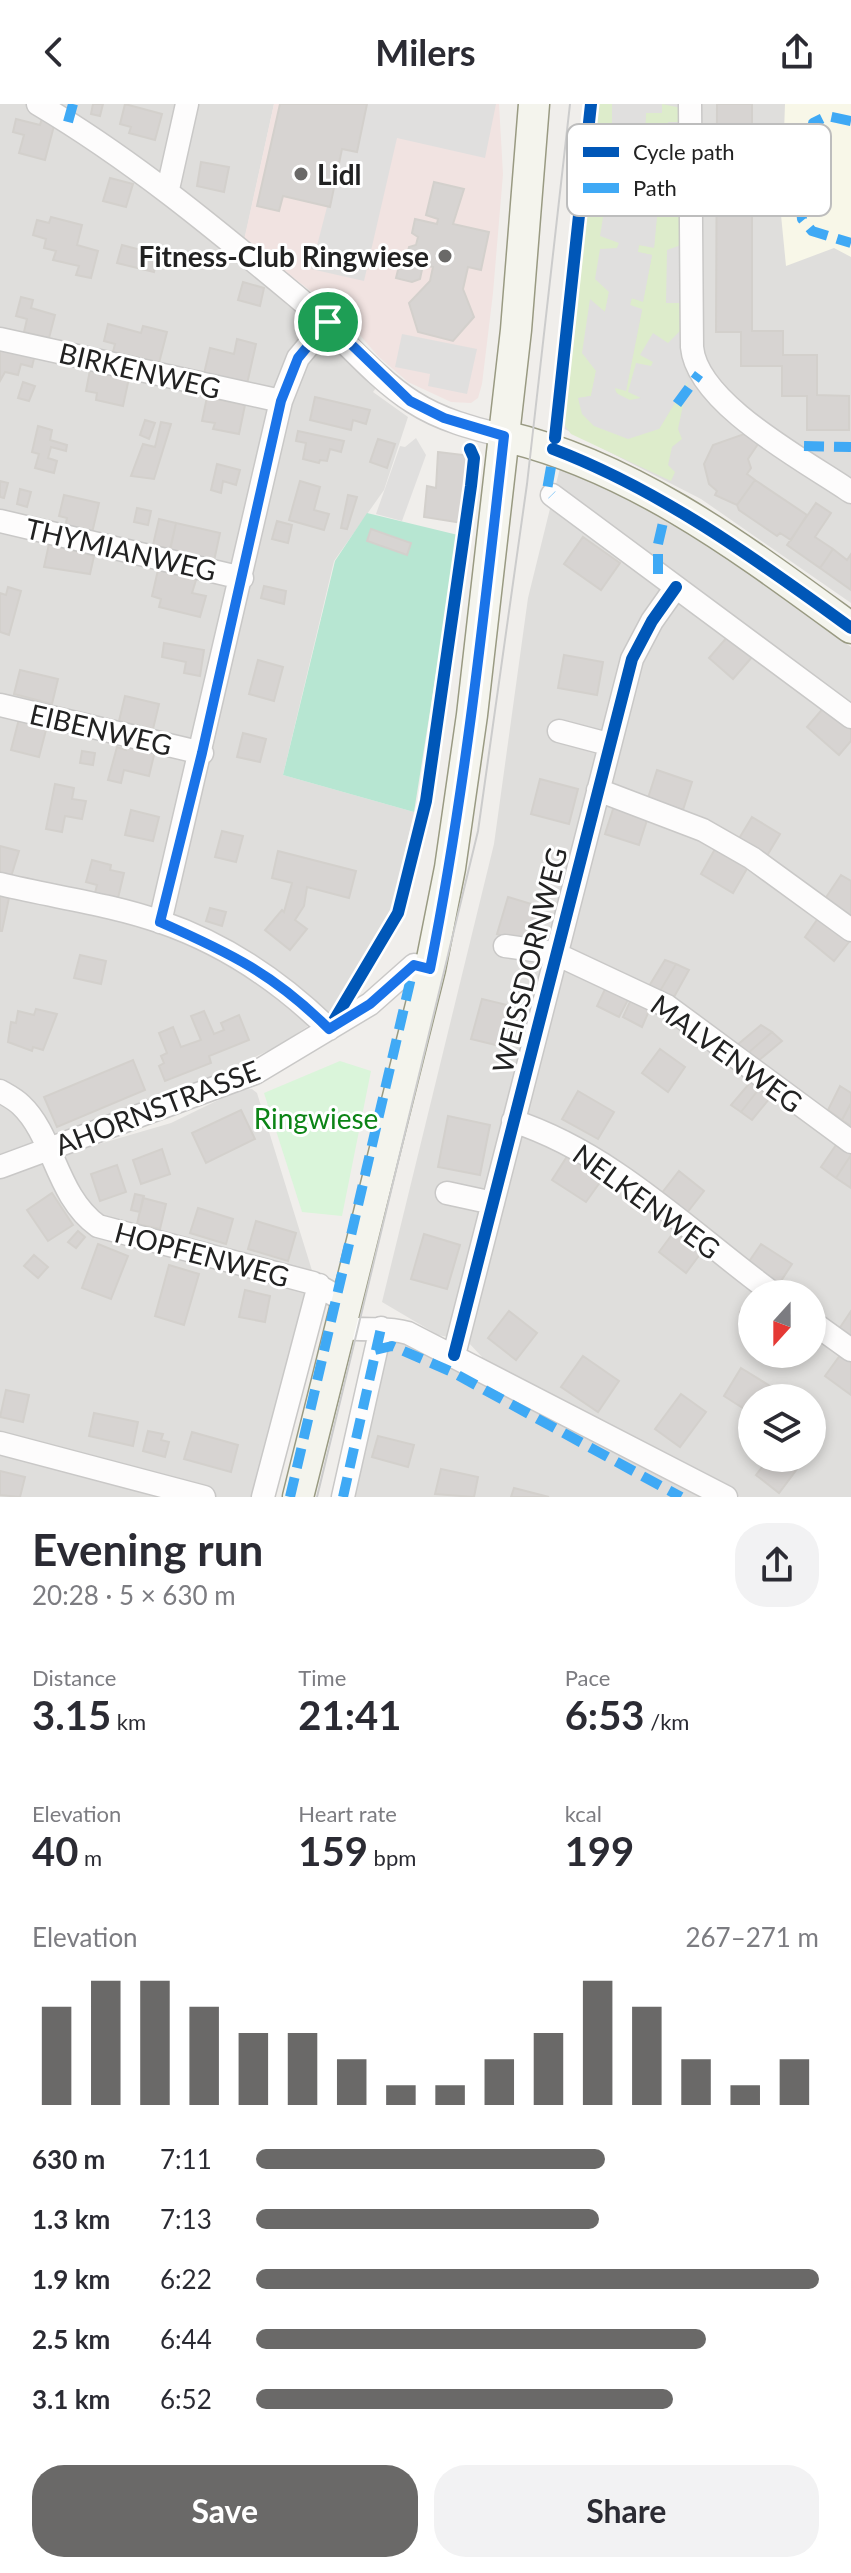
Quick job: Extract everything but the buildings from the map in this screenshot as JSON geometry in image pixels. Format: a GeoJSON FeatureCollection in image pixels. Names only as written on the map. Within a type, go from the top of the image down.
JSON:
{"type":"FeatureCollection","features":[{"type":"Feature","properties":{"kind":"main road"},"geometry":{"type":"LineString","coordinates":[[298,1497],[430,969],[450,868],[472,715],[504,436],[527,226],[534,104]]}},
{"type":"Feature","properties":{"kind":"main road"},"geometry":{"type":"LineString","coordinates":[[504,436],[565,454],[669,504],[732,543],[851,628]]}},
{"type":"Feature","properties":{"kind":"street"},"geometry":{"type":"LineString","coordinates":[[38,104],[94,137],[168,189],[328,322],[410,401],[444,418],[504,436]]}},
{"type":"Feature","properties":{"kind":"street"},"geometry":{"type":"LineString","coordinates":[[168,189],[187,104]]}},
{"type":"Feature","properties":{"kind":"street"},"geometry":{"type":"LineString","coordinates":[[690,104],[690,124]]}},
{"type":"Feature","properties":{"kind":"street"},"geometry":{"type":"LineString","coordinates":[[691,216],[692,347],[697,370],[725,404],[851,492]]}},
{"type":"Feature","properties":{"kind":"street"},"geometry":{"type":"LineString","coordinates":[[160,922],[202,753],[281,401],[298,358],[328,322]]}},
{"type":"Feature","properties":{"kind":"street","name":"BIRKENWEG"},"geometry":{"type":"LineString","coordinates":[[0,339],[281,401]]}},
{"type":"Feature","properties":{"kind":"street"},"geometry":{"type":"LineString","coordinates":[[552,495],[851,717]]}},
{"type":"Feature","properties":{"kind":"street","name":"THYMIANWEG"},"geometry":{"type":"LineString","coordinates":[[0,521],[242,578]]}},
{"type":"Feature","properties":{"kind":"street","name":"WEISSDORNWEG"},"geometry":{"type":"LineString","coordinates":[[454,1355],[554,953],[632,659],[652,621],[676,587]]}},
{"type":"Feature","properties":{"kind":"street","name":"EIBENWEG"},"geometry":{"type":"LineString","coordinates":[[0,705],[202,753]]}},
{"type":"Feature","properties":{"kind":"street"},"geometry":{"type":"LineString","coordinates":[[559,731],[608,744]]}},
{"type":"Feature","properties":{"kind":"street"},"geometry":{"type":"LineString","coordinates":[[598,790],[703,830],[752,858],[851,930]]}},
{"type":"Feature","properties":{"kind":"street"},"geometry":{"type":"LineString","coordinates":[[0,884],[160,922],[241,958],[276,983],[329,1029]]}},
{"type":"Feature","properties":{"kind":"street","name":"WEISSDORNWEG"},"geometry":{"type":"LineString","coordinates":[[505,946],[554,953]]}},
{"type":"Feature","properties":{"kind":"street","name":"MALVENWEG"},"geometry":{"type":"LineString","coordinates":[[554,953],[667,1006],[851,1142]]}},
{"type":"Feature","properties":{"kind":"street","name":"AHORNSTRASSE"},"geometry":{"type":"LineString","coordinates":[[0,1167],[255,1073],[370,1004],[414,965],[430,969]]}},
{"type":"Feature","properties":{"kind":"street","name":"HOPFENWEG"},"geometry":{"type":"LineString","coordinates":[[0,1091],[22,1106],[47,1148],[60,1179],[82,1211],[98,1226],[313,1284],[344,1315]]}},
{"type":"Feature","properties":{"kind":"street","name":"NELKENWEG"},"geometry":{"type":"LineString","coordinates":[[513,1121],[553,1134],[609,1168],[756,1280]]}},
{"type":"Feature","properties":{"kind":"street"},"geometry":{"type":"LineString","coordinates":[[447,1193],[493,1203]]}},
{"type":"Feature","properties":{"kind":"street"},"geometry":{"type":"LineString","coordinates":[[263,1497],[313,1284]]}},
{"type":"Feature","properties":{"kind":"street"},"geometry":{"type":"LineString","coordinates":[[344,1315],[365,1331],[381,1328],[408,1333],[726,1497]]}},
{"type":"Feature","properties":{"kind":"street"},"geometry":{"type":"LineString","coordinates":[[344,1497],[381,1328]]}},
{"type":"Feature","properties":{"kind":"street"},"geometry":{"type":"LineString","coordinates":[[826,1332],[851,1350]]}},
{"type":"Feature","properties":{"kind":"street"},"geometry":{"type":"LineString","coordinates":[[0,1443],[204,1497]]}},
{"type":"Feature","properties":{"kind":"shaded area"},"geometry":{"type":"Polygon","coordinates":[[[0,104],[274,104],[240,260],[311,318],[376,388],[373,392],[408,417],[384,490],[334,561],[283,775],[414,812],[392,908],[339,1005],[280,1045],[197,1085],[0,1154],[0,104]]]}},
{"type":"Feature","properties":{"kind":"shaded area"},"geometry":{"type":"Polygon","coordinates":[[[274,104],[499,104],[503,174],[493,293],[482,384],[478,398],[471,403],[451,402],[408,382],[379,357],[342,315],[244,240],[274,104]]]}},
{"type":"Feature","properties":{"kind":"shaded area"},"geometry":{"type":"Polygon","coordinates":[[[367,104],[496,104],[485,158],[397,138],[364,281],[311,269],[342,149],[357,152],[367,104]]]}},
{"type":"Feature","properties":{"kind":"shaded area"},"geometry":{"type":"Polygon","coordinates":[[[588,104],[851,104],[851,603],[701,499],[551,422],[575,216],[831,216],[831,124],[586,124],[588,104]]]}},
{"type":"Feature","properties":{"kind":"shaded area"},"geometry":{"type":"Polygon","coordinates":[[[612,104],[662,104],[662,113],[646,113],[645,124],[612,124],[612,104]]]}},
{"type":"Feature","properties":{"kind":"shaded area"},"geometry":{"type":"Polygon","coordinates":[[[785,104],[851,104],[851,257],[834,248],[786,266],[781,216],[831,216],[831,124],[784,124],[785,104]]]}},
{"type":"Feature","properties":{"kind":"shaded area"},"geometry":{"type":"Polygon","coordinates":[[[603,216],[657,216],[654,248],[639,245],[638,252],[652,255],[643,302],[632,298],[630,305],[642,309],[626,391],[615,388],[616,393],[630,400],[641,398],[628,392],[636,363],[651,366],[653,362],[640,355],[653,333],[668,343],[682,329],[684,368],[688,381],[659,429],[628,439],[594,426],[582,414],[578,398],[591,396],[596,371],[582,353],[590,299],[605,312],[609,292],[595,279],[600,249],[617,248],[619,243],[600,236],[603,216]]]}},
{"type":"Feature","properties":{"kind":"shaded area"},"geometry":{"type":"Polygon","coordinates":[[[681,245],[680,303],[666,303],[667,250],[681,245]]]}},
{"type":"Feature","properties":{"kind":"shaded area"},"geometry":{"type":"Polygon","coordinates":[[[402,334],[477,349],[467,394],[428,386],[430,374],[395,367],[402,334]]]}},
{"type":"Feature","properties":{"kind":"shaded area"},"geometry":{"type":"Polygon","coordinates":[[[416,438],[426,455],[402,521],[376,514],[400,446],[405,447],[416,438]]]}},
{"type":"Feature","properties":{"kind":"shaded area"},"geometry":{"type":"Polygon","coordinates":[[[560,468],[621,495],[704,541],[851,647],[851,1497],[740,1497],[480,1361],[482,1357],[467,1341],[438,1335],[382,1302],[494,844],[528,598],[560,468]]]}},
{"type":"Feature","properties":{"kind":"shaded area"},"geometry":{"type":"Polygon","coordinates":[[[252,1089],[257,1093],[314,1277],[259,1497],[0,1497],[0,1173],[171,1123],[239,1090],[252,1089]]]}},
{"type":"Feature","properties":{"kind":"shaded area"},"geometry":{"type":"Polygon","coordinates":[[[396,1338],[711,1497],[347,1497],[387,1342],[396,1338]]]}},
{"type":"Feature","properties":{"kind":"green space"},"geometry":{"type":"Polygon","coordinates":[[[593,104],[612,104],[612,124],[592,124],[593,104]]]}},
{"type":"Feature","properties":{"kind":"green space"},"geometry":{"type":"Polygon","coordinates":[[[662,104],[681,108],[682,122],[645,124],[646,112],[662,113],[662,104]]]}},
{"type":"Feature","properties":{"kind":"green space"},"geometry":{"type":"Polygon","coordinates":[[[585,216],[612,216],[619,243],[617,249],[600,249],[609,292],[605,312],[590,300],[596,371],[591,396],[579,398],[659,429],[688,381],[678,429],[682,439],[672,447],[668,465],[675,472],[671,481],[571,434],[561,420],[585,216]]]}},
{"type":"Feature","properties":{"kind":"green space"},"geometry":{"type":"Polygon","coordinates":[[[657,216],[681,216],[681,245],[666,302],[680,303],[682,329],[653,362],[642,397],[630,400],[618,395],[614,387],[626,390],[642,310],[630,305],[631,298],[643,301],[652,255],[637,252],[639,245],[654,247],[657,216]]]}},
{"type":"Feature","properties":{"kind":"green space"},"geometry":{"type":"Polygon","coordinates":[[[367,513],[458,535],[414,812],[283,775],[335,561],[367,513]]]}},
{"type":"Feature","properties":{"kind":"green space","name":"Ringwiese"},"geometry":{"type":"Polygon","coordinates":[[[340,1061],[371,1071],[342,1216],[302,1212],[264,1093],[340,1061]]]}},
{"type":"Feature","properties":{"kind":"tram line"},"geometry":{"type":"LineString","coordinates":[[568,124],[570,104]]}},
{"type":"Feature","properties":{"kind":"tram line"},"geometry":{"type":"LineString","coordinates":[[317,1497],[478,831],[527,484],[567,131]]}},
{"type":"Feature","properties":{"kind":"marked path"},"geometry":{"type":"LineString","coordinates":[[68,122],[73,104]]}},
{"type":"Feature","properties":{"kind":"marked path"},"geometry":{"type":"LineString","coordinates":[[813,124],[827,116],[851,121]]}},
{"type":"Feature","properties":{"kind":"marked path"},"geometry":{"type":"LineString","coordinates":[[802,216],[812,231],[851,243]]}},
{"type":"Feature","properties":{"kind":"marked path"},"geometry":{"type":"LineString","coordinates":[[677,404],[699,374]]}},
{"type":"Feature","properties":{"kind":"marked path"},"geometry":{"type":"LineString","coordinates":[[804,446],[851,447]]}},
{"type":"Feature","properties":{"kind":"marked path"},"geometry":{"type":"LineString","coordinates":[[551,467],[547,490],[552,495]]}},
{"type":"Feature","properties":{"kind":"marked path"},"geometry":{"type":"LineString","coordinates":[[658,574],[658,544],[664,518]]}},
{"type":"Feature","properties":{"kind":"marked path"},"geometry":{"type":"LineString","coordinates":[[290,1497],[414,965]]}},
{"type":"Feature","properties":{"kind":"marked path"},"geometry":{"type":"LineString","coordinates":[[343,1497],[381,1328]]}},
{"type":"Feature","properties":{"kind":"marked path"},"geometry":{"type":"LineString","coordinates":[[375,1350],[392,1346],[452,1372],[681,1497]]}},
{"type":"Feature","properties":{"kind":"cycle path"},"geometry":{"type":"LineString","coordinates":[[589,124],[591,104]]}},
{"type":"Feature","properties":{"kind":"cycle path"},"geometry":{"type":"LineString","coordinates":[[555,438],[579,216]]}},
{"type":"Feature","properties":{"kind":"cycle path"},"geometry":{"type":"LineString","coordinates":[[329,1029],[398,913],[426,801],[471,486],[474,458],[470,449]]}},
{"type":"Feature","properties":{"kind":"cycle path"},"geometry":{"type":"LineString","coordinates":[[553,449],[594,466],[671,506],[851,628]]}},
{"type":"Feature","properties":{"kind":"cycle path"},"geometry":{"type":"LineString","coordinates":[[454,1355],[632,659],[652,621],[676,587]]}},
{"type":"Feature","properties":{"kind":"place","name":"Lidl"},"geometry":{"type":"Point","coordinates":[301,174]}},
{"type":"Feature","properties":{"kind":"place","name":"Fitness-Club Ringwiese"},"geometry":{"type":"Point","coordinates":[445,256]}},
{"type":"Feature","properties":{"kind":"route"},"geometry":{"type":"LineString","coordinates":[[328,322],[410,401],[444,418],[504,436],[472,715],[450,868],[430,969],[414,965],[370,1004],[329,1029],[308,1008],[241,958],[160,922],[202,753],[281,401],[298,358],[328,322]]}}]}
